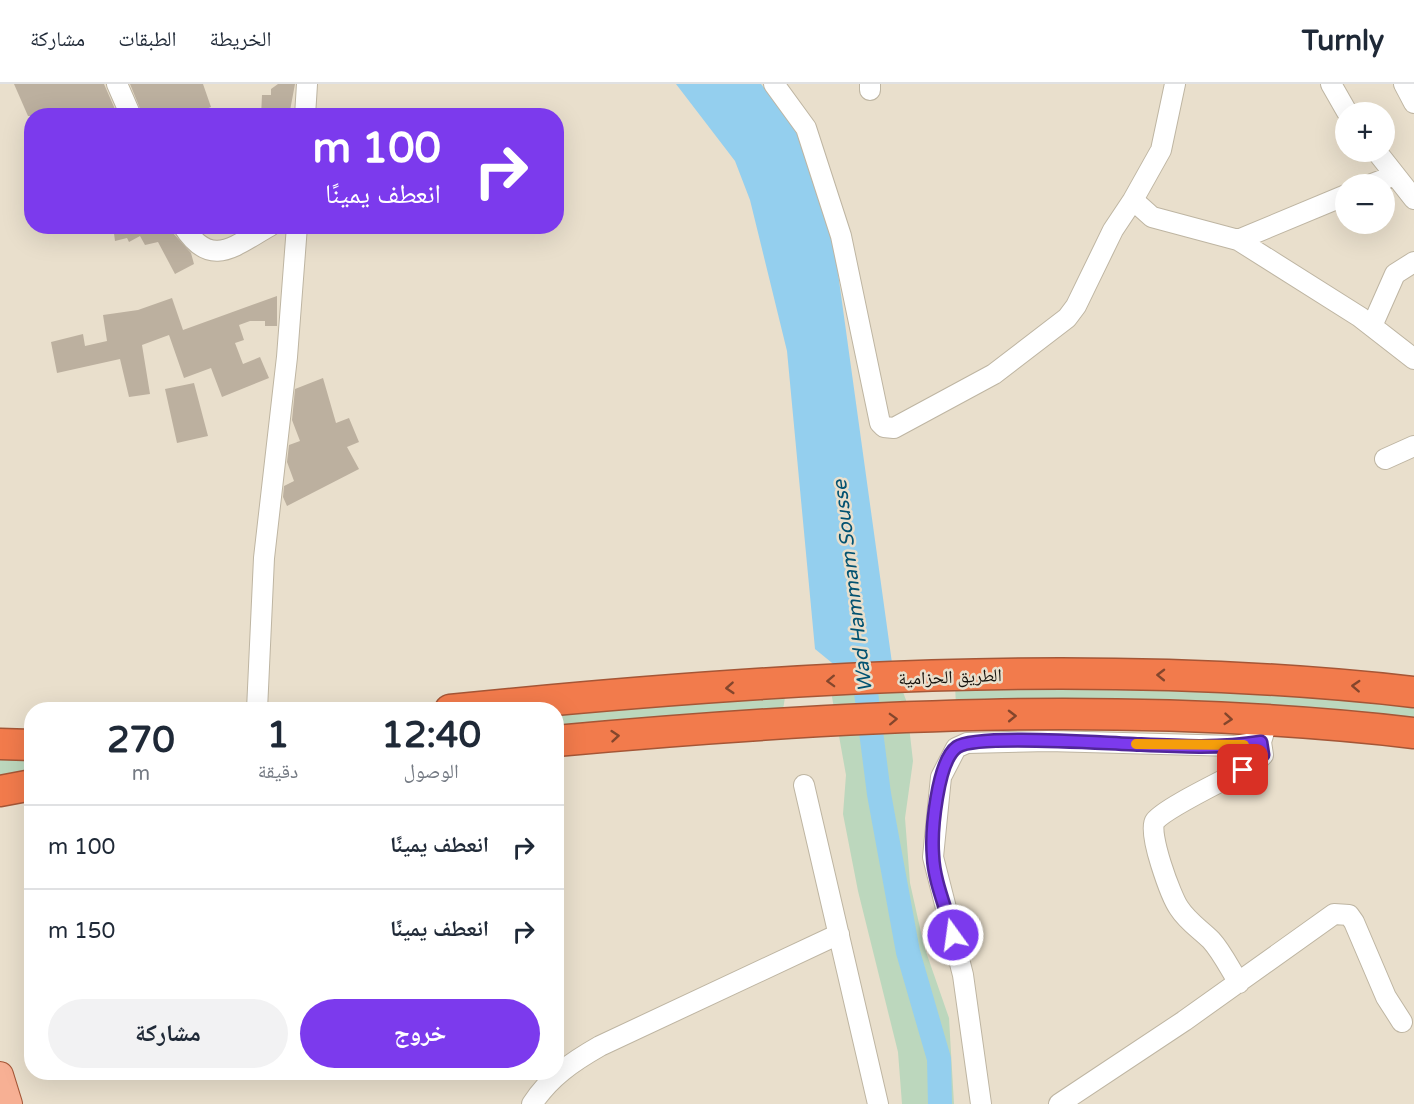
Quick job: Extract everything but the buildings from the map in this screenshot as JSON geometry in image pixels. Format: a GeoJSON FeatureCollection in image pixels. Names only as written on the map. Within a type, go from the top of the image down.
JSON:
{"type":"FeatureCollection","features":[{"type":"Feature","properties":{"kind":"highway","name":"الطريق الحزامية"},"geometry":{"type":"LineString","coordinates":[[532,702],[788,683],[1046,674],[1174,676],[1414,692]]}},
{"type":"Feature","properties":{"kind":"highway"},"geometry":{"type":"LineString","coordinates":[[564,740],[792,722],[1060,714],[1213,718],[1264,732],[1414,734]]}},
{"type":"Feature","properties":{"kind":"highway"},"geometry":{"type":"LineString","coordinates":[[0,744],[24,745]]}},
{"type":"Feature","properties":{"kind":"highway"},"geometry":{"type":"LineString","coordinates":[[0,791],[24,786]]}},
{"type":"Feature","properties":{"kind":"main road"},"geometry":{"type":"LineString","coordinates":[[0,1075],[9,1104]]}},
{"type":"Feature","properties":{"kind":"street"},"geometry":{"type":"LineString","coordinates":[[117,84],[128,108]]}},
{"type":"Feature","properties":{"kind":"street"},"geometry":{"type":"LineString","coordinates":[[306,108],[307,84]]}},
{"type":"Feature","properties":{"kind":"street"},"geometry":{"type":"LineString","coordinates":[[774,84],[806,128],[817,158],[841,236],[880,423],[884,427],[894,428],[994,374],[1060,324],[1076,306],[1113,231],[1161,150],[1175,84]]}},
{"type":"Feature","properties":{"kind":"street"},"geometry":{"type":"LineString","coordinates":[[1331,84],[1341,102]]}},
{"type":"Feature","properties":{"kind":"street"},"geometry":{"type":"LineString","coordinates":[[1404,84],[1414,103]]}},
{"type":"Feature","properties":{"kind":"street"},"geometry":{"type":"LineString","coordinates":[[1385,162],[1394,174]]}},
{"type":"Feature","properties":{"kind":"street"},"geometry":{"type":"LineString","coordinates":[[1395,175],[1414,199]]}},
{"type":"Feature","properties":{"kind":"street"},"geometry":{"type":"LineString","coordinates":[[1133,200],[1152,217],[1238,240],[1372,327],[1414,359]]}},
{"type":"Feature","properties":{"kind":"street"},"geometry":{"type":"LineString","coordinates":[[1238,240],[1335,200]]}},
{"type":"Feature","properties":{"kind":"street"},"geometry":{"type":"LineString","coordinates":[[188,234],[195,244],[205,250],[216,252],[234,247],[256,234]]}},
{"type":"Feature","properties":{"kind":"street"},"geometry":{"type":"LineString","coordinates":[[257,702],[264,558],[287,357],[296,234]]}},
{"type":"Feature","properties":{"kind":"street"},"geometry":{"type":"LineString","coordinates":[[1372,327],[1395,274],[1403,266],[1414,262]]}},
{"type":"Feature","properties":{"kind":"street"},"geometry":{"type":"LineString","coordinates":[[1384,459],[1414,446]]}},
{"type":"Feature","properties":{"kind":"street"},"geometry":{"type":"LineString","coordinates":[[981,1104],[963,975],[933,857],[941,777],[956,748],[967,743],[1048,741],[1224,746],[1264,732],[1263,755],[1255,763],[1171,810],[1155,821],[1153,828],[1160,858],[1178,907],[1193,926],[1212,941],[1239,983]]}},
{"type":"Feature","properties":{"kind":"street"},"geometry":{"type":"LineString","coordinates":[[804,786],[878,1104]]}},
{"type":"Feature","properties":{"kind":"street"},"geometry":{"type":"LineString","coordinates":[[1059,1104],[1239,983],[1334,914],[1349,915],[1386,997],[1402,1022]]}},
{"type":"Feature","properties":{"kind":"street"},"geometry":{"type":"LineString","coordinates":[[564,1069],[600,1046],[839,934]]}},
{"type":"Feature","properties":{"kind":"street"},"geometry":{"type":"LineString","coordinates":[[532,1104],[552,1080]]}},
{"type":"Feature","properties":{"kind":"green space"},"geometry":{"type":"Polygon","coordinates":[[[892,663],[906,700],[913,761],[905,818],[910,883],[924,946],[949,1018],[954,1104],[902,1104],[898,1052],[858,891],[843,814],[846,775],[832,697],[837,667],[892,663]]]}},
{"type":"Feature","properties":{"kind":"green space"},"geometry":{"type":"Polygon","coordinates":[[[1065,682],[1414,701],[1414,726],[956,707],[955,684],[1065,682]]]}},
{"type":"Feature","properties":{"kind":"green space"},"geometry":{"type":"Polygon","coordinates":[[[786,691],[782,716],[564,732],[564,709],[786,691]]]}},
{"type":"Feature","properties":{"kind":"green space"},"geometry":{"type":"Polygon","coordinates":[[[0,752],[24,754],[24,779],[0,784],[0,752]]]}},
{"type":"Feature","properties":{"kind":"water"},"geometry":{"type":"Polygon","coordinates":[[[676,84],[761,84],[800,133],[833,237],[892,663],[837,667],[815,649],[787,351],[750,200],[735,161],[676,84]]]}},
{"type":"Feature","properties":{"kind":"waterway","name":"Wad Hammam Sousse"},"geometry":{"type":"LineString","coordinates":[[862,661],[879,794],[908,952],[939,1059],[940,1104]]}},
{"type":"Feature","properties":{"kind":"slow traffic"},"geometry":{"type":"LineString","coordinates":[[1136,744],[1244,745]]}},
{"type":"Feature","properties":{"kind":"route"},"geometry":{"type":"LineString","coordinates":[[953,935],[933,857],[941,777],[956,748],[967,743],[983,742],[1048,741],[1224,746],[1261,742],[1263,755],[1243,770]]}}]}
